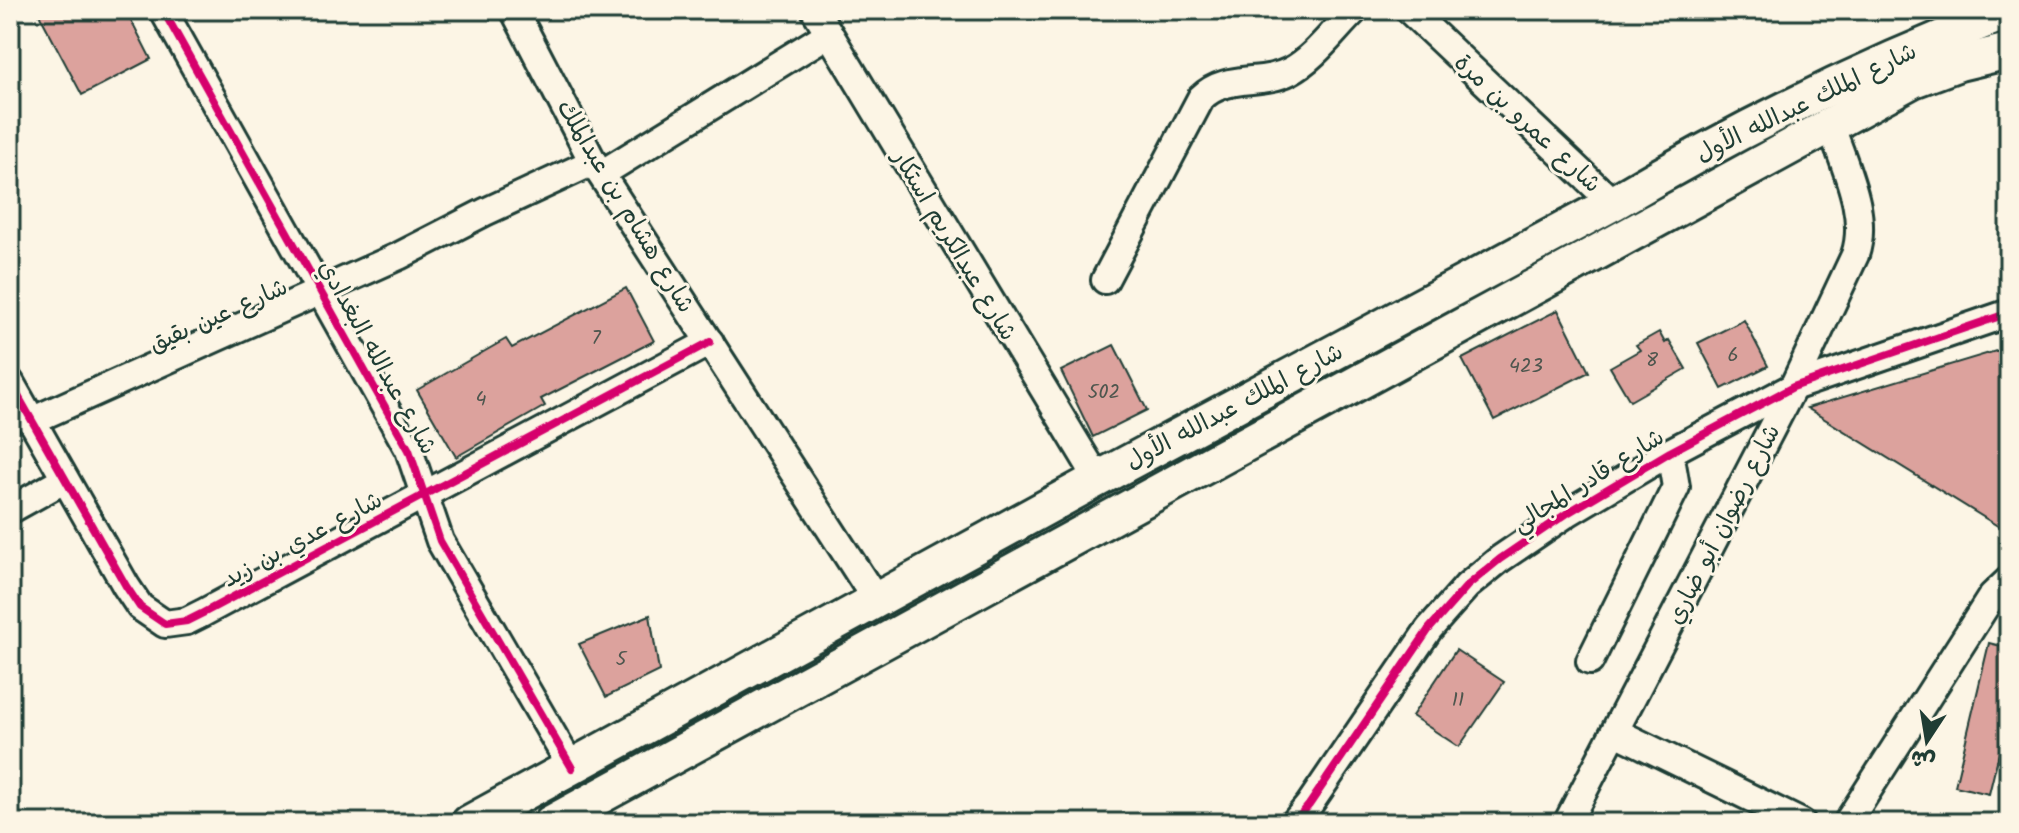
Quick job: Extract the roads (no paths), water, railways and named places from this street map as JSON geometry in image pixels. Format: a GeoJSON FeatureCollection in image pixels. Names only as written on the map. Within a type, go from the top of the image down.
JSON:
{"type":"FeatureCollection","features":[{"type":"Feature","properties":{"kind":"main road"},"geometry":{"type":"LineString","coordinates":[[1919,46],[1945,10]]}},
{"type":"Feature","properties":{"kind":"main road","name":"شارع الملك عبدالله الأول"},"geometry":{"type":"LineString","coordinates":[[469,823],[1676,166],[1919,46],[2009,11]]}},
{"type":"Feature","properties":{"kind":"main road","name":"شارع الملك عبدالله الأول"},"geometry":{"type":"LineString","coordinates":[[551,823],[1913,80],[1959,63],[2009,51]]}},
{"type":"Feature","properties":{"kind":"street","name":"شارع عبدالله البغدادي"},"geometry":{"type":"LineString","coordinates":[[163,10],[409,450],[440,541],[572,768]]}},
{"type":"Feature","properties":{"kind":"street","name":"شارع هشام بن عبدالملك"},"geometry":{"type":"LineString","coordinates":[[514,10],[597,168],[876,600]]}},
{"type":"Feature","properties":{"kind":"street","name":"شارع عبدالكريم استكار"},"geometry":{"type":"LineString","coordinates":[[815,10],[1098,479]]}},
{"type":"Feature","properties":{"kind":"street"},"geometry":{"type":"LineString","coordinates":[[1105,280],[1201,98],[1217,85],[1289,71],[1303,62],[1355,10]]}},
{"type":"Feature","properties":{"kind":"street","name":"شارع عمرو بن مرة"},"geometry":{"type":"LineString","coordinates":[[1409,10],[1613,203]]}},
{"type":"Feature","properties":{"kind":"street","name":"شارع عين بقيق"},"geometry":{"type":"LineString","coordinates":[[31,421],[597,168],[828,34]]}},
{"type":"Feature","properties":{"kind":"street","name":"شارع رضوان أبو ضاري"},"geometry":{"type":"LineString","coordinates":[[1567,823],[1793,387],[1859,243],[1858,213],[1831,126]]}},
{"type":"Feature","properties":{"kind":"street","name":"شارع قادر المجالي"},"geometry":{"type":"LineString","coordinates":[[1294,823],[1429,629],[1467,586],[1500,559],[1569,512],[1670,452],[1793,387],[2009,313]]}},
{"type":"Feature","properties":{"kind":"street","name":"شارع عدي بن زيد"},"geometry":{"type":"LineString","coordinates":[[10,382],[140,607],[165,624],[187,621],[203,613],[426,497],[710,342]]}},
{"type":"Feature","properties":{"kind":"street"},"geometry":{"type":"LineString","coordinates":[[1590,661],[1676,487],[1670,452]]}},
{"type":"Feature","properties":{"kind":"street"},"geometry":{"type":"LineString","coordinates":[[10,510],[64,480]]}},
{"type":"Feature","properties":{"kind":"street"},"geometry":{"type":"LineString","coordinates":[[1847,823],[2003,590]]}},
{"type":"Feature","properties":{"kind":"street"},"geometry":{"type":"LineString","coordinates":[[1616,732],[1802,823]]}}]}
